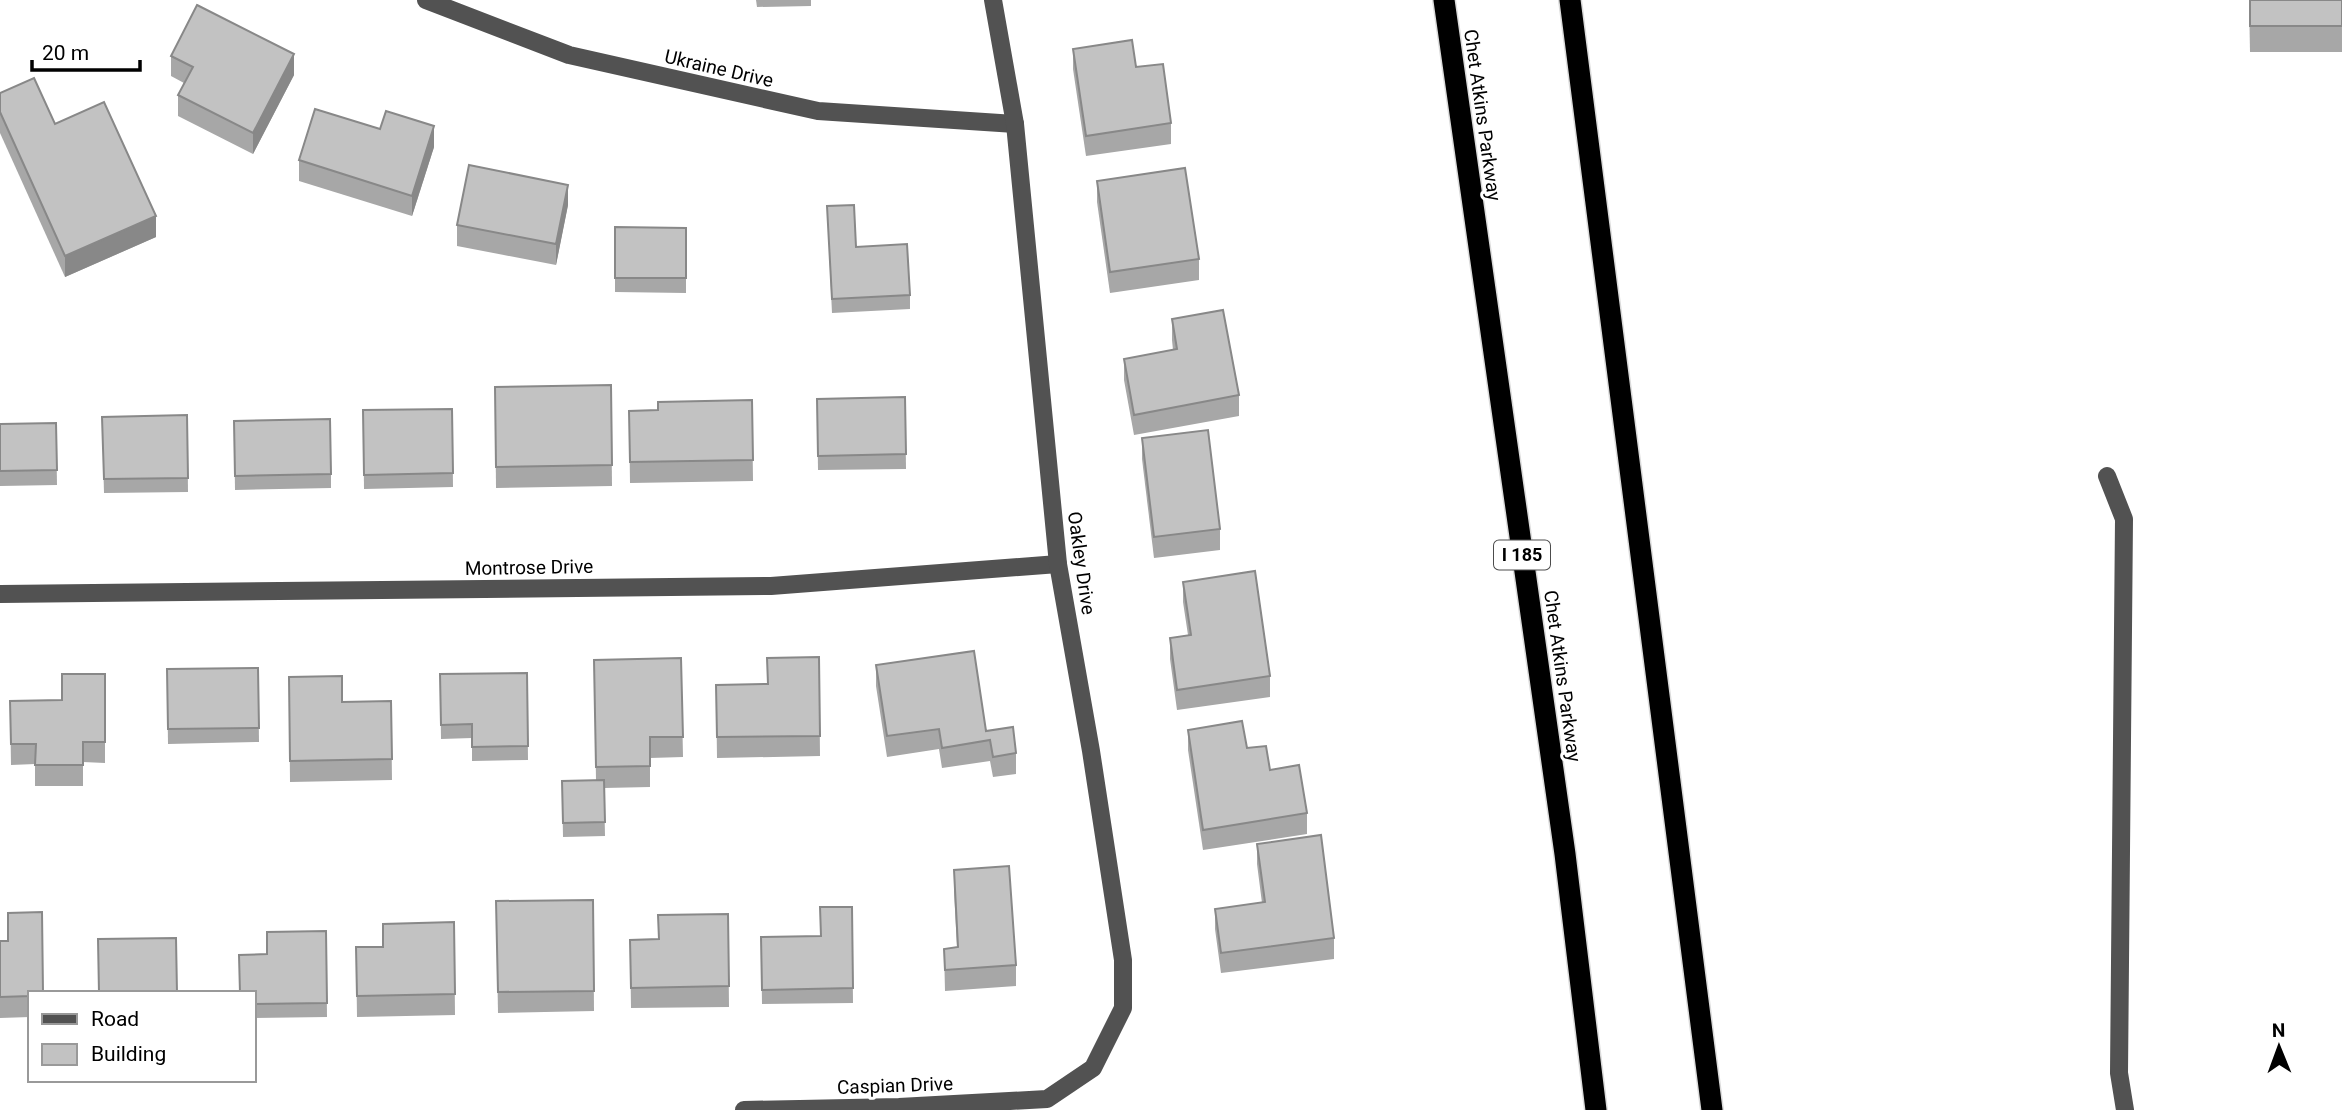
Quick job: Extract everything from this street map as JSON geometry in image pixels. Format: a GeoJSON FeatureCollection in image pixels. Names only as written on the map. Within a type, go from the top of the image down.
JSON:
{"type":"FeatureCollection","features":[{"type":"Feature","properties":{"kind":"highway","name":"Chet Atkins Parkway"},"geometry":{"type":"LineString","coordinates":[[1444,0],[1565,854],[1596,1110]]}},
{"type":"Feature","properties":{"kind":"highway"},"geometry":{"type":"LineString","coordinates":[[1570,0],[1712,1110]]}},
{"type":"Feature","properties":{"kind":"street","name":"Ukraine Drive"},"geometry":{"type":"LineString","coordinates":[[426,0],[569,55],[818,111],[1015,124]]}},
{"type":"Feature","properties":{"kind":"street","name":"Oakley Drive"},"geometry":{"type":"LineString","coordinates":[[993,0],[1015,124],[1058,564],[1091,751],[1123,960],[1123,1007],[1093,1068],[1047,1099]]}},
{"type":"Feature","properties":{"kind":"street"},"geometry":{"type":"LineString","coordinates":[[2107,476],[2124,519],[2119,1073],[2125,1110]]}},
{"type":"Feature","properties":{"kind":"street","name":"Montrose Drive"},"geometry":{"type":"LineString","coordinates":[[0,594],[771,586],[1058,564]]}},
{"type":"Feature","properties":{"kind":"street","name":"Caspian Drive"},"geometry":{"type":"LineString","coordinates":[[744,1110],[1008,1106],[1047,1099]]}},
{"type":"Feature","properties":{"kind":"building"},"geometry":{"type":"Polygon","coordinates":[[[2250,0],[2342,0],[2342,26],[2250,26],[2250,0]]]}},
{"type":"Feature","properties":{"kind":"building"},"geometry":{"type":"Polygon","coordinates":[[[197,5],[294,54],[253,133],[178,95],[193,67],[171,56],[197,5]]]}},
{"type":"Feature","properties":{"kind":"building"},"geometry":{"type":"Polygon","coordinates":[[[1132,40],[1136,67],[1163,64],[1171,123],[1086,136],[1073,49],[1132,40]]]}},
{"type":"Feature","properties":{"kind":"building"},"geometry":{"type":"Polygon","coordinates":[[[34,78],[55,124],[104,102],[156,216],[65,256],[0,112],[0,93],[34,78]]]}},
{"type":"Feature","properties":{"kind":"building"},"geometry":{"type":"Polygon","coordinates":[[[315,109],[380,129],[386,111],[434,126],[412,196],[299,160],[315,109]]]}},
{"type":"Feature","properties":{"kind":"building"},"geometry":{"type":"Polygon","coordinates":[[[469,165],[568,185],[556,244],[457,225],[469,165]]]}},
{"type":"Feature","properties":{"kind":"building"},"geometry":{"type":"Polygon","coordinates":[[[1185,168],[1199,259],[1110,272],[1097,181],[1185,168]]]}},
{"type":"Feature","properties":{"kind":"building"},"geometry":{"type":"Polygon","coordinates":[[[854,205],[856,247],[907,244],[910,295],[832,299],[827,206],[854,205]]]}},
{"type":"Feature","properties":{"kind":"building"},"geometry":{"type":"Polygon","coordinates":[[[615,227],[686,228],[686,278],[615,278],[615,227]]]}},
{"type":"Feature","properties":{"kind":"building"},"geometry":{"type":"Polygon","coordinates":[[[1223,310],[1239,395],[1134,415],[1124,359],[1177,349],[1172,319],[1223,310]]]}},
{"type":"Feature","properties":{"kind":"building"},"geometry":{"type":"Polygon","coordinates":[[[611,385],[612,465],[496,467],[495,387],[611,385]]]}},
{"type":"Feature","properties":{"kind":"building"},"geometry":{"type":"Polygon","coordinates":[[[905,397],[906,454],[818,456],[817,399],[905,397]]]}},
{"type":"Feature","properties":{"kind":"building"},"geometry":{"type":"Polygon","coordinates":[[[752,400],[753,460],[630,462],[629,411],[658,410],[658,402],[752,400]]]}},
{"type":"Feature","properties":{"kind":"building"},"geometry":{"type":"Polygon","coordinates":[[[452,409],[453,473],[364,475],[363,410],[452,409]]]}},
{"type":"Feature","properties":{"kind":"building"},"geometry":{"type":"Polygon","coordinates":[[[187,415],[188,478],[104,479],[102,417],[187,415]]]}},
{"type":"Feature","properties":{"kind":"building"},"geometry":{"type":"Polygon","coordinates":[[[330,419],[331,474],[235,476],[234,421],[330,419]]]}},
{"type":"Feature","properties":{"kind":"building"},"geometry":{"type":"Polygon","coordinates":[[[56,423],[57,470],[0,471],[0,424],[56,423]]]}},
{"type":"Feature","properties":{"kind":"building"},"geometry":{"type":"Polygon","coordinates":[[[1208,430],[1220,529],[1154,537],[1142,438],[1208,430]]]}},
{"type":"Feature","properties":{"kind":"building"},"geometry":{"type":"Polygon","coordinates":[[[1255,571],[1270,676],[1177,690],[1170,638],[1191,635],[1183,582],[1255,571]]]}},
{"type":"Feature","properties":{"kind":"building"},"geometry":{"type":"Polygon","coordinates":[[[974,651],[986,731],[1013,727],[1016,753],[993,757],[990,740],[942,748],[939,729],[887,736],[876,665],[974,651]]]}},
{"type":"Feature","properties":{"kind":"building"},"geometry":{"type":"Polygon","coordinates":[[[819,657],[820,736],[717,737],[716,685],[768,684],[767,658],[819,657]]]}},
{"type":"Feature","properties":{"kind":"building"},"geometry":{"type":"Polygon","coordinates":[[[681,658],[683,737],[650,737],[650,766],[596,767],[594,660],[681,658]]]}},
{"type":"Feature","properties":{"kind":"building"},"geometry":{"type":"Polygon","coordinates":[[[258,668],[259,728],[168,729],[167,669],[258,668]]]}},
{"type":"Feature","properties":{"kind":"building"},"geometry":{"type":"Polygon","coordinates":[[[527,673],[528,746],[472,747],[472,724],[441,725],[440,674],[527,673]]]}},
{"type":"Feature","properties":{"kind":"building"},"geometry":{"type":"Polygon","coordinates":[[[62,674],[105,674],[105,742],[83,742],[83,765],[35,765],[36,744],[11,744],[10,701],[62,700],[62,674]]]}},
{"type":"Feature","properties":{"kind":"building"},"geometry":{"type":"Polygon","coordinates":[[[342,676],[342,702],[391,701],[392,759],[290,761],[289,677],[342,676]]]}},
{"type":"Feature","properties":{"kind":"building"},"geometry":{"type":"Polygon","coordinates":[[[1242,721],[1247,748],[1266,746],[1270,770],[1299,765],[1307,813],[1203,830],[1188,730],[1242,721]]]}},
{"type":"Feature","properties":{"kind":"building"},"geometry":{"type":"Polygon","coordinates":[[[604,780],[605,822],[563,823],[562,781],[604,780]]]}},
{"type":"Feature","properties":{"kind":"building"},"geometry":{"type":"Polygon","coordinates":[[[1321,835],[1334,938],[1221,953],[1215,909],[1265,902],[1257,844],[1321,835]]]}},
{"type":"Feature","properties":{"kind":"building"},"geometry":{"type":"Polygon","coordinates":[[[1009,866],[1016,965],[945,970],[944,949],[958,947],[954,870],[1009,866]]]}},
{"type":"Feature","properties":{"kind":"building"},"geometry":{"type":"Polygon","coordinates":[[[593,900],[594,991],[498,992],[496,901],[593,900]]]}},
{"type":"Feature","properties":{"kind":"building"},"geometry":{"type":"Polygon","coordinates":[[[820,907],[852,907],[853,988],[762,990],[761,937],[821,936],[820,907]]]}},
{"type":"Feature","properties":{"kind":"building"},"geometry":{"type":"Polygon","coordinates":[[[42,912],[43,991],[28,991],[28,996],[0,997],[0,941],[8,941],[8,913],[42,912]]]}},
{"type":"Feature","properties":{"kind":"building"},"geometry":{"type":"Polygon","coordinates":[[[728,914],[729,986],[631,988],[630,940],[659,939],[658,915],[728,914]]]}},
{"type":"Feature","properties":{"kind":"building"},"geometry":{"type":"Polygon","coordinates":[[[454,922],[455,994],[357,996],[356,947],[383,947],[383,924],[454,922]]]}},
{"type":"Feature","properties":{"kind":"building"},"geometry":{"type":"Polygon","coordinates":[[[326,931],[327,1003],[256,1004],[256,991],[240,991],[239,955],[267,954],[267,932],[326,931]]]}},
{"type":"Feature","properties":{"kind":"building"},"geometry":{"type":"Polygon","coordinates":[[[176,938],[177,991],[99,991],[98,939],[176,938]]]}}]}
